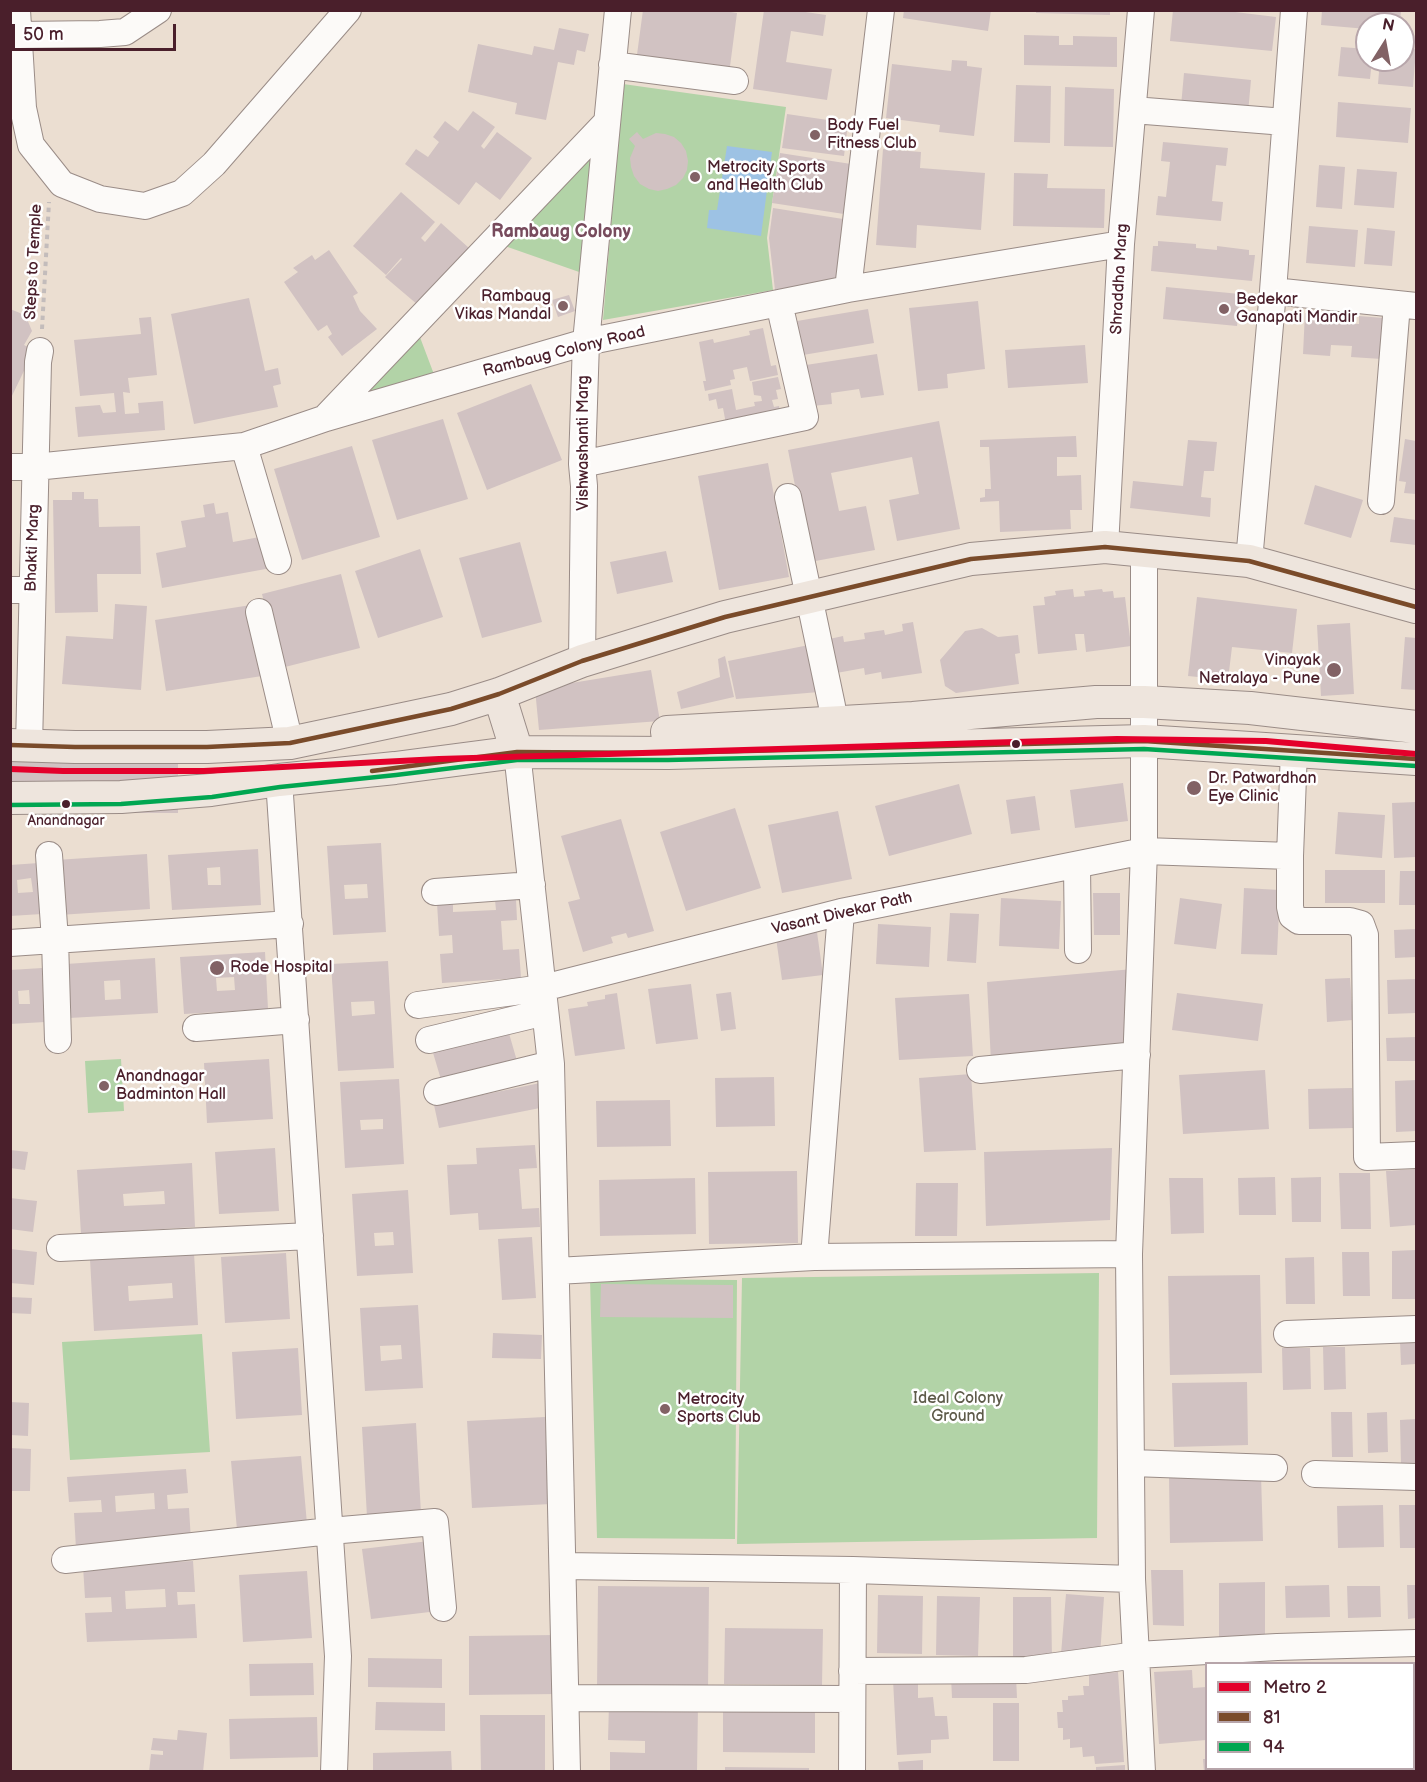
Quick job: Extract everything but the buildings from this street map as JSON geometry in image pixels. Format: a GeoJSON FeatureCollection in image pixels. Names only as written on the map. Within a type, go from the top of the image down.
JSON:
{"type":"FeatureCollection","features":[{"type":"Feature","properties":{"kind":"main road"},"geometry":{"type":"LineString","coordinates":[[20,745],[207,747],[290,742],[451,709],[499,694],[582,661],[725,617],[971,559],[1105,547],[1249,561],[1416,607]]}},
{"type":"Feature","properties":{"kind":"main road"},"geometry":{"type":"LineString","coordinates":[[499,694],[515,743]]}},
{"type":"Feature","properties":{"kind":"main road"},"geometry":{"type":"LineString","coordinates":[[10,798],[121,797],[211,790],[279,780],[395,768],[515,743],[913,718],[1096,702],[1144,702],[1250,708],[1416,727]]}},
{"type":"Feature","properties":{"kind":"main road"},"geometry":{"type":"LineString","coordinates":[[515,743],[668,753],[1144,741],[1416,759]]}},
{"type":"Feature","properties":{"kind":"street"},"geometry":{"type":"LineString","coordinates":[[158,10],[125,32],[16,41],[23,108],[31,145],[62,184],[100,199],[145,206],[182,193],[214,164],[348,10]]}},
{"type":"Feature","properties":{"kind":"street","name":"Vishwashanti Marg"},"geometry":{"type":"LineString","coordinates":[[582,661],[584,486],[582,464],[585,342],[618,10]]}},
{"type":"Feature","properties":{"kind":"street"},"geometry":{"type":"LineString","coordinates":[[848,289],[881,10]]}},
{"type":"Feature","properties":{"kind":"street","name":"Shraddha Marg"},"geometry":{"type":"LineString","coordinates":[[1105,547],[1121,244],[1141,10]]}},
{"type":"Feature","properties":{"kind":"street"},"geometry":{"type":"LineString","coordinates":[[1249,561],[1273,291],[1294,10]]}},
{"type":"Feature","properties":{"kind":"street"},"geometry":{"type":"LineString","coordinates":[[612,65],[735,81]]}},
{"type":"Feature","properties":{"kind":"street"},"geometry":{"type":"LineString","coordinates":[[1133,110],[1286,122]]}},
{"type":"Feature","properties":{"kind":"street"},"geometry":{"type":"LineString","coordinates":[[326,417],[606,123]]}},
{"type":"Feature","properties":{"kind":"street","name":"Rambaug Colony Road"},"geometry":{"type":"LineString","coordinates":[[23,467],[244,446],[326,417],[585,342],[848,289],[1121,244]]}},
{"type":"Feature","properties":{"kind":"street"},"geometry":{"type":"LineString","coordinates":[[1273,291],[1407,305],[1381,501]]}},
{"type":"Feature","properties":{"kind":"street"},"geometry":{"type":"LineString","coordinates":[[582,464],[805,417],[778,303]]}},
{"type":"Feature","properties":{"kind":"street","name":"Bhakti Marg"},"geometry":{"type":"LineString","coordinates":[[20,745],[23,467],[40,351]]}},
{"type":"Feature","properties":{"kind":"street"},"geometry":{"type":"LineString","coordinates":[[244,446],[278,561]]}},
{"type":"Feature","properties":{"kind":"street"},"geometry":{"type":"LineString","coordinates":[[788,497],[832,706]]}},
{"type":"Feature","properties":{"kind":"street"},"geometry":{"type":"LineString","coordinates":[[1142,1772],[1132,1579],[1129,1254],[1144,851],[1144,550]]}},
{"type":"Feature","properties":{"kind":"street"},"geometry":{"type":"LineString","coordinates":[[260,612],[290,742]]}},
{"type":"Feature","properties":{"kind":"street"},"geometry":{"type":"LineString","coordinates":[[515,743],[551,1064],[567,1772]]}},
{"type":"Feature","properties":{"kind":"street"},"geometry":{"type":"LineString","coordinates":[[1294,750],[1290,856],[1292,916],[1299,921],[1350,921],[1361,924],[1365,935],[1367,1157],[1416,1155]]}},
{"type":"Feature","properties":{"kind":"street"},"geometry":{"type":"LineString","coordinates":[[279,780],[338,1656],[334,1772]]}},
{"type":"Feature","properties":{"kind":"street","name":"Vasant Divekar Path"},"geometry":{"type":"LineString","coordinates":[[544,1000],[841,912],[1144,851],[1290,856]]}},
{"type":"Feature","properties":{"kind":"street"},"geometry":{"type":"LineString","coordinates":[[49,855],[55,940],[58,1040]]}},
{"type":"Feature","properties":{"kind":"street"},"geometry":{"type":"LineString","coordinates":[[1077,865],[1078,950]]}},
{"type":"Feature","properties":{"kind":"street"},"geometry":{"type":"LineString","coordinates":[[435,892],[532,885]]}},
{"type":"Feature","properties":{"kind":"street"},"geometry":{"type":"LineString","coordinates":[[814,1257],[841,912]]}},
{"type":"Feature","properties":{"kind":"street"},"geometry":{"type":"LineString","coordinates":[[10,943],[290,924]]}},
{"type":"Feature","properties":{"kind":"street"},"geometry":{"type":"LineString","coordinates":[[418,1005],[544,1000]]}},
{"type":"Feature","properties":{"kind":"street"},"geometry":{"type":"LineString","coordinates":[[429,1040],[544,1000]]}},
{"type":"Feature","properties":{"kind":"street"},"geometry":{"type":"LineString","coordinates":[[196,1028],[296,1020]]}},
{"type":"Feature","properties":{"kind":"street"},"geometry":{"type":"LineString","coordinates":[[980,1070],[1137,1055]]}},
{"type":"Feature","properties":{"kind":"street"},"geometry":{"type":"LineString","coordinates":[[437,1092],[551,1064]]}},
{"type":"Feature","properties":{"kind":"street"},"geometry":{"type":"LineString","coordinates":[[60,1248],[310,1236]]}},
{"type":"Feature","properties":{"kind":"street"},"geometry":{"type":"LineString","coordinates":[[556,1271],[814,1257],[1129,1254]]}},
{"type":"Feature","properties":{"kind":"street"},"geometry":{"type":"LineString","coordinates":[[1287,1334],[1416,1329]]}},
{"type":"Feature","properties":{"kind":"street"},"geometry":{"type":"LineString","coordinates":[[1132,1463],[1274,1468]]}},
{"type":"Feature","properties":{"kind":"street"},"geometry":{"type":"LineString","coordinates":[[1315,1474],[1416,1477]]}},
{"type":"Feature","properties":{"kind":"street"},"geometry":{"type":"LineString","coordinates":[[65,1560],[435,1522],[443,1608]]}},
{"type":"Feature","properties":{"kind":"street"},"geometry":{"type":"LineString","coordinates":[[562,1566],[853,1570],[1132,1579]]}},
{"type":"Feature","properties":{"kind":"street"},"geometry":{"type":"LineString","coordinates":[[852,1772],[853,1570]]}},
{"type":"Feature","properties":{"kind":"street"},"geometry":{"type":"LineString","coordinates":[[852,1671],[1026,1670],[1137,1655],[1270,1647],[1416,1643]]}},
{"type":"Feature","properties":{"kind":"street"},"geometry":{"type":"LineString","coordinates":[[566,1698],[852,1699]]}},
{"type":"Feature","properties":{"kind":"path","name":"Steps to Temple"},"geometry":{"type":"LineString","coordinates":[[40,351],[50,184],[56,176]]}},
{"type":"Feature","properties":{"kind":"green space","name":"Metrocity Sports and Health Club"},"geometry":{"type":"Polygon","coordinates":[[[623,84],[786,107],[767,238],[773,290],[603,320],[623,84]]]}},
{"type":"Feature","properties":{"kind":"green space"},"geometry":{"type":"Polygon","coordinates":[[[596,146],[582,273],[502,245],[596,146]]]}},
{"type":"Feature","properties":{"kind":"green space"},"geometry":{"type":"Polygon","coordinates":[[[418,332],[435,377],[355,400],[418,332]]]}},
{"type":"Feature","properties":{"kind":"green space","name":"Anandnagar Badminton Hall"},"geometry":{"type":"Polygon","coordinates":[[[121,1059],[124,1111],[88,1113],[85,1061],[121,1059]]]}},
{"type":"Feature","properties":{"kind":"green space","name":"Ideal Colony Ground"},"geometry":{"type":"Polygon","coordinates":[[[1099,1273],[1097,1538],[737,1544],[742,1278],[1099,1273]]]}},
{"type":"Feature","properties":{"kind":"green space","name":"Metrocity Sports Club"},"geometry":{"type":"Polygon","coordinates":[[[590,1279],[737,1280],[735,1539],[597,1538],[590,1279]]]}},
{"type":"Feature","properties":{"kind":"green space"},"geometry":{"type":"Polygon","coordinates":[[[202,1334],[210,1452],[70,1460],[62,1342],[202,1334]]]}},
{"type":"Feature","properties":{"kind":"water"},"geometry":{"type":"Polygon","coordinates":[[[727,146],[772,152],[761,236],[707,228],[709,210],[717,210],[727,146]]]}},
{"type":"Feature","properties":{"kind":"metro line","name":"2"},"geometry":{"type":"LineString","coordinates":[[10,769],[204,771],[439,759],[1117,739],[1266,741],[1416,754]]}},
{"type":"Feature","properties":{"kind":"transit line","name":"81"},"geometry":{"type":"LineString","coordinates":[[10,745],[207,747],[290,743],[451,709],[499,694],[582,661],[725,617],[971,559],[1105,547],[1249,561],[1416,607]]}},
{"type":"Feature","properties":{"kind":"transit line","name":"81"},"geometry":{"type":"LineString","coordinates":[[372,771],[517,752],[668,753],[1144,741],[1416,759]]}},
{"type":"Feature","properties":{"kind":"transit line","name":"94"},"geometry":{"type":"LineString","coordinates":[[10,805],[121,804],[212,797],[517,760],[668,760],[1144,749],[1416,766]]}},
{"type":"Feature","properties":{"kind":"place","name":"Body Fuel Fitness Club"},"geometry":{"type":"Point","coordinates":[815,135]}},
{"type":"Feature","properties":{"kind":"place","name":"Metrocity Sports and Health Club"},"geometry":{"type":"Point","coordinates":[695,177]}},
{"type":"Feature","properties":{"kind":"place","name":"Rambaug Vikas Mandal"},"geometry":{"type":"Point","coordinates":[563,306]}},
{"type":"Feature","properties":{"kind":"place","name":"Bedekar Ganapati Mandir"},"geometry":{"type":"Point","coordinates":[1224,309]}},
{"type":"Feature","properties":{"kind":"place","name":"Vinayak Netralaya - Pune"},"geometry":{"type":"Point","coordinates":[1334,670]}},
{"type":"Feature","properties":{"kind":"place","name":"Dr. Patwardhan Eye Clinic"},"geometry":{"type":"Point","coordinates":[1194,788]}},
{"type":"Feature","properties":{"kind":"place","name":"Anandnagar"},"geometry":{"type":"Point","coordinates":[66,804]}},
{"type":"Feature","properties":{"kind":"place","name":"Rode Hospital"},"geometry":{"type":"Point","coordinates":[217,968]}},
{"type":"Feature","properties":{"kind":"place","name":"Anandnagar Badminton Hall"},"geometry":{"type":"Point","coordinates":[104,1086]}},
{"type":"Feature","properties":{"kind":"place","name":"Metrocity Sports Club"},"geometry":{"type":"Point","coordinates":[665,1409]}},
{"type":"Feature","properties":{"kind":"district","name":"Rambaug Colony"},"geometry":{"type":"Point","coordinates":[561,232]}}]}
